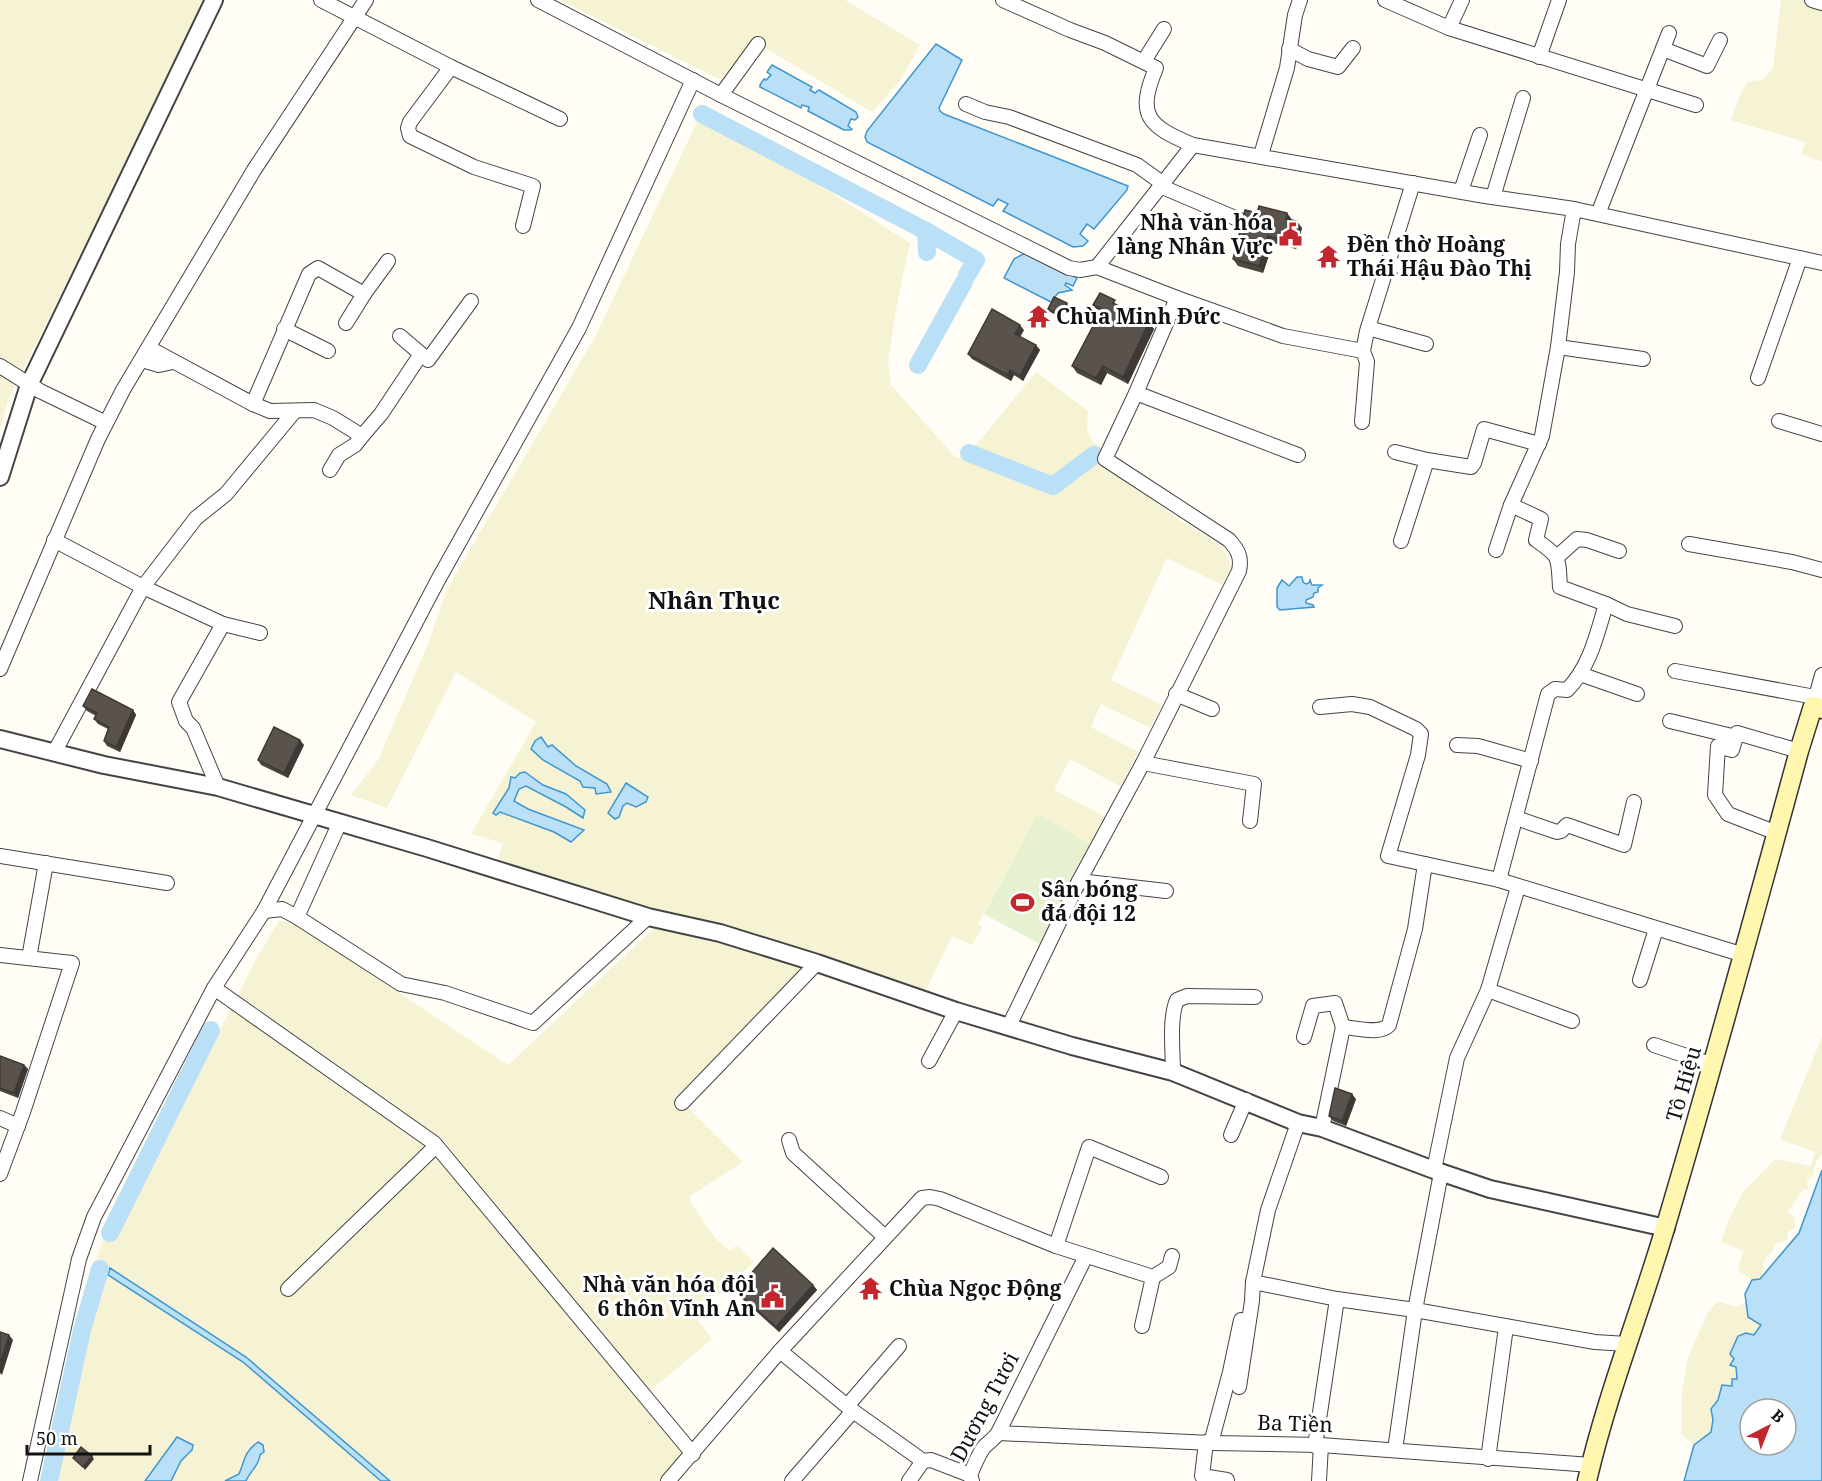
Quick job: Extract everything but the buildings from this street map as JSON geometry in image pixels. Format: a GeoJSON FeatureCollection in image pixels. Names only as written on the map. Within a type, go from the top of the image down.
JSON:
{"type":"FeatureCollection","features":[{"type":"Feature","properties":{"kind":"main road","name":"Tô Hiệu"},"geometry":{"type":"LineString","coordinates":[[1589,1473],[1627,1344],[1666,1228],[1744,955],[1799,751],[1817,704]]}},
{"type":"Feature","properties":{"kind":"street"},"geometry":{"type":"LineString","coordinates":[[0,477],[28,385],[214,0]]}},
{"type":"Feature","properties":{"kind":"street"},"geometry":{"type":"LineString","coordinates":[[321,0],[451,67],[560,119]]}},
{"type":"Feature","properties":{"kind":"street"},"geometry":{"type":"LineString","coordinates":[[0,669],[106,423],[254,170],[366,0]]}},
{"type":"Feature","properties":{"kind":"street"},"geometry":{"type":"LineString","coordinates":[[538,0],[721,95],[1069,268],[1080,270],[1096,267],[1283,336],[1363,351]]}},
{"type":"Feature","properties":{"kind":"street"},"geometry":{"type":"LineString","coordinates":[[1003,0],[1156,68],[1149,86],[1146,106],[1149,117],[1159,128],[1193,145],[1574,209],[1822,264]]}},
{"type":"Feature","properties":{"kind":"street"},"geometry":{"type":"LineString","coordinates":[[1261,155],[1287,68],[1295,15],[1300,0]]}},
{"type":"Feature","properties":{"kind":"street"},"geometry":{"type":"LineString","coordinates":[[1385,0],[1449,28],[1696,105]]}},
{"type":"Feature","properties":{"kind":"street"},"geometry":{"type":"LineString","coordinates":[[1449,28],[1462,0]]}},
{"type":"Feature","properties":{"kind":"street"},"geometry":{"type":"LineString","coordinates":[[1539,57],[1559,0]]}},
{"type":"Feature","properties":{"kind":"street"},"geometry":{"type":"LineString","coordinates":[[1812,0],[1822,3]]}},
{"type":"Feature","properties":{"kind":"street"},"geometry":{"type":"LineString","coordinates":[[1144,61],[1164,29]]}},
{"type":"Feature","properties":{"kind":"street"},"geometry":{"type":"LineString","coordinates":[[1598,214],[1669,33]]}},
{"type":"Feature","properties":{"kind":"street"},"geometry":{"type":"LineString","coordinates":[[1663,49],[1707,66],[1720,40]]}},
{"type":"Feature","properties":{"kind":"street"},"geometry":{"type":"LineString","coordinates":[[721,95],[758,44]]}},
{"type":"Feature","properties":{"kind":"street"},"geometry":{"type":"LineString","coordinates":[[1289,49],[1308,59],[1338,67],[1353,48]]}},
{"type":"Feature","properties":{"kind":"street"},"geometry":{"type":"LineString","coordinates":[[451,67],[410,122],[408,128],[410,136],[474,167],[533,186],[523,226]]}},
{"type":"Feature","properties":{"kind":"street"},"geometry":{"type":"LineString","coordinates":[[30,1481],[79,1259],[88,1231],[213,988],[264,911],[438,580],[579,328],[693,80]]}},
{"type":"Feature","properties":{"kind":"street"},"geometry":{"type":"LineString","coordinates":[[1493,197],[1523,98]]}},
{"type":"Feature","properties":{"kind":"street"},"geometry":{"type":"LineString","coordinates":[[966,104],[985,112],[1009,117],[1137,165],[1161,184],[1240,220]]}},
{"type":"Feature","properties":{"kind":"street"},"geometry":{"type":"LineString","coordinates":[[1461,191],[1480,135]]}},
{"type":"Feature","properties":{"kind":"street"},"geometry":{"type":"LineString","coordinates":[[1096,267],[1193,145]]}},
{"type":"Feature","properties":{"kind":"street"},"geometry":{"type":"LineString","coordinates":[[1362,422],[1367,362],[1363,351],[1413,183]]}},
{"type":"Feature","properties":{"kind":"street"},"geometry":{"type":"LineString","coordinates":[[1496,550],[1511,505],[1542,436],[1558,346],[1567,272],[1568,243],[1574,209]]}},
{"type":"Feature","properties":{"kind":"street"},"geometry":{"type":"LineString","coordinates":[[1758,378],[1800,258]]}},
{"type":"Feature","properties":{"kind":"street"},"geometry":{"type":"LineString","coordinates":[[346,322],[388,261]]}},
{"type":"Feature","properties":{"kind":"street"},"geometry":{"type":"LineString","coordinates":[[1389,263],[1414,270]]}},
{"type":"Feature","properties":{"kind":"street"},"geometry":{"type":"LineString","coordinates":[[253,404],[309,274],[318,268],[364,294]]}},
{"type":"Feature","properties":{"kind":"street"},"geometry":{"type":"LineString","coordinates":[[1009,1026],[1079,881],[1143,763],[1241,564],[1236,548],[1229,540],[1105,459],[1177,298]]}},
{"type":"Feature","properties":{"kind":"street"},"geometry":{"type":"LineString","coordinates":[[400,336],[428,360],[471,301]]}},
{"type":"Feature","properties":{"kind":"street"},"geometry":{"type":"LineString","coordinates":[[1368,328],[1426,344]]}},
{"type":"Feature","properties":{"kind":"street"},"geometry":{"type":"LineString","coordinates":[[284,329],[328,351]]}},
{"type":"Feature","properties":{"kind":"street"},"geometry":{"type":"LineString","coordinates":[[1558,346],[1643,359]]}},
{"type":"Feature","properties":{"kind":"street"},"geometry":{"type":"LineString","coordinates":[[145,354],[270,411],[314,410],[333,418],[362,436]]}},
{"type":"Feature","properties":{"kind":"street"},"geometry":{"type":"LineString","coordinates":[[330,470],[339,455],[355,445],[381,414],[421,354]]}},
{"type":"Feature","properties":{"kind":"street"},"geometry":{"type":"LineString","coordinates":[[0,366],[28,385],[106,423]]}},
{"type":"Feature","properties":{"kind":"street"},"geometry":{"type":"LineString","coordinates":[[1136,393],[1298,455]]}},
{"type":"Feature","properties":{"kind":"street"},"geometry":{"type":"LineString","coordinates":[[54,753],[143,586],[196,518],[226,494],[294,412]]}},
{"type":"Feature","properties":{"kind":"street"},"geometry":{"type":"LineString","coordinates":[[1779,421],[1822,434]]}},
{"type":"Feature","properties":{"kind":"street"},"geometry":{"type":"LineString","coordinates":[[1395,452],[1426,460],[1471,467],[1484,429],[1539,444]]}},
{"type":"Feature","properties":{"kind":"street"},"geometry":{"type":"LineString","coordinates":[[1401,541],[1426,460]]}},
{"type":"Feature","properties":{"kind":"street"},"geometry":{"type":"LineString","coordinates":[[1511,505],[1541,519],[1536,540],[1555,553],[1560,587],[1627,614],[1675,626]]}},
{"type":"Feature","properties":{"kind":"street"},"geometry":{"type":"LineString","coordinates":[[1557,557],[1577,538],[1619,551]]}},
{"type":"Feature","properties":{"kind":"street"},"geometry":{"type":"LineString","coordinates":[[54,540],[223,624],[260,633]]}},
{"type":"Feature","properties":{"kind":"street"},"geometry":{"type":"LineString","coordinates":[[1689,544],[1792,562],[1822,570]]}},
{"type":"Feature","properties":{"kind":"street"},"geometry":{"type":"LineString","coordinates":[[1499,880],[1548,694],[1555,689],[1567,690],[1577,680],[1591,654],[1606,604]]}},
{"type":"Feature","properties":{"kind":"street"},"geometry":{"type":"LineString","coordinates":[[218,787],[193,728],[186,721],[179,702],[223,624]]}},
{"type":"Feature","properties":{"kind":"street"},"geometry":{"type":"LineString","coordinates":[[1675,671],[1817,704],[1822,675]]}},
{"type":"Feature","properties":{"kind":"street"},"geometry":{"type":"LineString","coordinates":[[1580,674],[1637,694]]}},
{"type":"Feature","properties":{"kind":"street"},"geometry":{"type":"LineString","coordinates":[[1176,694],[1212,709]]}},
{"type":"Feature","properties":{"kind":"street"},"geometry":{"type":"LineString","coordinates":[[1320,707],[1352,704],[1370,707],[1416,729],[1421,734],[1418,755],[1388,856],[1499,880],[1744,955]]}},
{"type":"Feature","properties":{"kind":"street"},"geometry":{"type":"LineString","coordinates":[[1670,721],[1736,737]]}},
{"type":"Feature","properties":{"kind":"street"},"geometry":{"type":"LineString","coordinates":[[1777,833],[1728,814],[1715,795],[1718,746],[1732,750],[1737,734],[1799,751]]}},
{"type":"Feature","properties":{"kind":"street"},"geometry":{"type":"LineString","coordinates":[[0,739],[104,765],[218,787],[340,822],[648,917],[720,933],[817,963],[956,1011],[1072,1046],[1173,1072],[1298,1123],[1322,1128],[1490,1189],[1666,1228]]}},
{"type":"Feature","properties":{"kind":"street"},"geometry":{"type":"LineString","coordinates":[[1456,745],[1478,746],[1531,761]]}},
{"type":"Feature","properties":{"kind":"street"},"geometry":{"type":"LineString","coordinates":[[1143,763],[1254,784],[1250,821]]}},
{"type":"Feature","properties":{"kind":"street"},"geometry":{"type":"LineString","coordinates":[[1184,785],[1188,771]]}},
{"type":"Feature","properties":{"kind":"street"},"geometry":{"type":"LineString","coordinates":[[1516,818],[1557,832],[1567,825],[1624,845],[1634,802]]}},
{"type":"Feature","properties":{"kind":"street"},"geometry":{"type":"LineString","coordinates":[[297,917],[340,822]]}},
{"type":"Feature","properties":{"kind":"street"},"geometry":{"type":"LineString","coordinates":[[0,856],[166,883]]}},
{"type":"Feature","properties":{"kind":"street"},"geometry":{"type":"LineString","coordinates":[[29,958],[46,863]]}},
{"type":"Feature","properties":{"kind":"street"},"geometry":{"type":"LineString","coordinates":[[1343,1027],[1378,1031],[1389,1025],[1415,929],[1425,864]]}},
{"type":"Feature","properties":{"kind":"street"},"geometry":{"type":"LineString","coordinates":[[1079,881],[1166,891]]}},
{"type":"Feature","properties":{"kind":"street"},"geometry":{"type":"LineString","coordinates":[[1395,1450],[1414,1310],[1457,1058],[1488,990],[1518,887]]}},
{"type":"Feature","properties":{"kind":"street"},"geometry":{"type":"LineString","coordinates":[[264,911],[282,909],[401,984],[445,993],[533,1023],[648,917]]}},
{"type":"Feature","properties":{"kind":"street"},"geometry":{"type":"LineString","coordinates":[[1640,980],[1656,929]]}},
{"type":"Feature","properties":{"kind":"street"},"geometry":{"type":"LineString","coordinates":[[0,955],[72,963],[0,1174]]}},
{"type":"Feature","properties":{"kind":"street"},"geometry":{"type":"LineString","coordinates":[[682,1103],[817,963]]}},
{"type":"Feature","properties":{"kind":"street"},"geometry":{"type":"LineString","coordinates":[[213,988],[427,1137],[693,1454]]}},
{"type":"Feature","properties":{"kind":"street"},"geometry":{"type":"LineString","coordinates":[[1488,990],[1572,1021]]}},
{"type":"Feature","properties":{"kind":"street"},"geometry":{"type":"LineString","coordinates":[[1173,1072],[1174,1005],[1177,1000],[1187,996],[1255,997]]}},
{"type":"Feature","properties":{"kind":"street"},"geometry":{"type":"LineString","coordinates":[[1304,1037],[1313,1006],[1335,1003],[1343,1027],[1322,1128]]}},
{"type":"Feature","properties":{"kind":"street"},"geometry":{"type":"LineString","coordinates":[[928,1061],[956,1011]]}},
{"type":"Feature","properties":{"kind":"street"},"geometry":{"type":"LineString","coordinates":[[1654,1045],[1713,1065]]}},
{"type":"Feature","properties":{"kind":"street"},"geometry":{"type":"LineString","coordinates":[[1231,1135],[1246,1100]]}},
{"type":"Feature","properties":{"kind":"street"},"geometry":{"type":"LineString","coordinates":[[0,1118],[18,1126]]}},
{"type":"Feature","properties":{"kind":"street"},"geometry":{"type":"LineString","coordinates":[[1239,1388],[1252,1301],[1252,1282],[1274,1189],[1298,1123]]}},
{"type":"Feature","properties":{"kind":"street"},"geometry":{"type":"LineString","coordinates":[[789,1140],[793,1153],[885,1237]]}},
{"type":"Feature","properties":{"kind":"street"},"geometry":{"type":"LineString","coordinates":[[288,1289],[436,1146]]}},
{"type":"Feature","properties":{"kind":"street"},"geometry":{"type":"LineString","coordinates":[[1056,1246],[1089,1147],[1161,1176]]}},
{"type":"Feature","properties":{"kind":"street"},"geometry":{"type":"LineString","coordinates":[[668,1481],[780,1351],[919,1201],[930,1197],[1056,1246],[1153,1277],[1170,1267],[1172,1256]]}},
{"type":"Feature","properties":{"kind":"street","name":"Dương Tươi"},"geometry":{"type":"LineString","coordinates":[[971,1478],[985,1445],[992,1442],[998,1433],[1086,1256]]}},
{"type":"Feature","properties":{"kind":"street"},"geometry":{"type":"LineString","coordinates":[[1143,1326],[1153,1277]]}},
{"type":"Feature","properties":{"kind":"street"},"geometry":{"type":"LineString","coordinates":[[1252,1282],[1337,1299],[1506,1327],[1627,1344]]}},
{"type":"Feature","properties":{"kind":"street"},"geometry":{"type":"LineString","coordinates":[[1319,1481],[1318,1446],[1337,1299]]}},
{"type":"Feature","properties":{"kind":"street"},"geometry":{"type":"LineString","coordinates":[[1227,1480],[1202,1476],[1209,1443],[1230,1372],[1242,1315]]}},
{"type":"Feature","properties":{"kind":"street"},"geometry":{"type":"LineString","coordinates":[[1488,1459],[1506,1327]]}},
{"type":"Feature","properties":{"kind":"street"},"geometry":{"type":"LineString","coordinates":[[792,1481],[899,1346]]}},
{"type":"Feature","properties":{"kind":"street"},"geometry":{"type":"LineString","coordinates":[[780,1351],[850,1409],[923,1461],[931,1460],[971,1478]]}},
{"type":"Feature","properties":{"kind":"street","name":"Ba Tiền"},"geometry":{"type":"LineString","coordinates":[[998,1433],[1395,1450],[1488,1459],[1589,1473]]}},
{"type":"Feature","properties":{"kind":"street"},"geometry":{"type":"LineString","coordinates":[[909,1481],[923,1461]]}},
{"type":"Feature","properties":{"kind":"shaded area"},"geometry":{"type":"Polygon","coordinates":[[[0,0],[209,0],[9,397],[0,430],[0,0]]]}},
{"type":"Feature","properties":{"kind":"shaded area"},"geometry":{"type":"Polygon","coordinates":[[[560,0],[845,0],[920,45],[900,81],[872,112],[752,40],[726,77],[721,80],[560,0]]]}},
{"type":"Feature","properties":{"kind":"shaded area"},"geometry":{"type":"Polygon","coordinates":[[[1781,0],[1822,0],[1822,162],[1801,154],[1806,142],[1730,120],[1748,82],[1762,80],[1773,69],[1781,0]]]}},
{"type":"Feature","properties":{"kind":"shaded area"},"geometry":{"type":"Polygon","coordinates":[[[698,120],[806,177],[910,243],[888,361],[891,385],[956,458],[968,455],[1036,372],[1088,411],[1087,430],[1093,442],[1103,448],[1099,464],[1141,490],[1179,520],[1216,542],[1227,554],[1231,568],[1222,585],[1167,558],[1111,680],[1162,705],[1150,728],[1101,704],[1091,727],[1138,752],[1121,787],[1070,759],[1054,790],[1104,816],[1090,844],[1038,813],[978,924],[983,926],[972,945],[952,936],[925,992],[823,958],[683,1103],[743,1162],[690,1196],[690,1202],[716,1239],[730,1251],[736,1246],[740,1248],[754,1262],[719,1295],[717,1293],[692,1312],[712,1339],[644,1396],[693,1454],[668,1481],[42,1481],[51,1434],[107,1224],[205,1025],[219,1032],[255,961],[279,921],[292,922],[508,1065],[663,920],[495,869],[503,843],[471,834],[536,722],[456,672],[387,808],[351,795],[378,760],[428,644],[447,589],[595,337],[698,120]]]}},
{"type":"Feature","properties":{"kind":"shaded area"},"geometry":{"type":"Polygon","coordinates":[[[1822,1037],[1822,1153],[1816,1162],[1813,1175],[1807,1181],[1808,1190],[1804,1189],[1788,1211],[1794,1216],[1795,1228],[1787,1233],[1788,1238],[1784,1242],[1773,1246],[1774,1249],[1764,1260],[1760,1279],[1752,1280],[1738,1270],[1743,1251],[1721,1242],[1730,1217],[1743,1192],[1775,1159],[1811,1166],[1815,1152],[1780,1139],[1822,1037]]]}},
{"type":"Feature","properties":{"kind":"shaded area"},"geometry":{"type":"Polygon","coordinates":[[[1718,1301],[1736,1307],[1747,1301],[1748,1317],[1761,1325],[1754,1335],[1746,1333],[1738,1336],[1730,1354],[1734,1359],[1737,1379],[1732,1386],[1722,1385],[1718,1400],[1712,1409],[1711,1432],[1694,1445],[1681,1434],[1682,1390],[1688,1358],[1708,1312],[1718,1301]]]}},
{"type":"Feature","properties":{"kind":"green space"},"geometry":{"type":"Polygon","coordinates":[[[1038,813],[1090,844],[1040,944],[984,914],[1038,813]]]}},
{"type":"Feature","properties":{"kind":"water"},"geometry":{"type":"Polygon","coordinates":[[[936,44],[962,60],[939,108],[944,114],[1128,186],[1094,229],[1087,224],[1080,234],[1088,241],[1083,246],[1073,247],[1003,211],[1008,204],[998,199],[993,206],[867,142],[865,137],[867,131],[936,44]]]}},
{"type":"Feature","properties":{"kind":"water"},"geometry":{"type":"Polygon","coordinates":[[[772,65],[812,87],[810,90],[815,93],[819,90],[856,112],[858,117],[855,120],[851,119],[848,126],[852,129],[844,130],[808,111],[809,107],[802,105],[801,108],[760,87],[764,79],[766,80],[771,75],[767,72],[772,65]]]}},
{"type":"Feature","properties":{"kind":"water"},"geometry":{"type":"Polygon","coordinates":[[[1025,253],[1031,253],[1077,278],[1073,286],[1066,283],[1065,285],[1072,290],[1058,293],[1051,302],[1004,278],[1014,259],[1025,253]]]}},
{"type":"Feature","properties":{"kind":"water"},"geometry":{"type":"Polygon","coordinates":[[[1297,577],[1302,577],[1306,584],[1310,580],[1312,585],[1322,585],[1313,597],[1306,600],[1306,603],[1314,607],[1280,610],[1277,607],[1277,588],[1282,580],[1289,586],[1297,577]]]}},
{"type":"Feature","properties":{"kind":"water"},"geometry":{"type":"Polygon","coordinates":[[[541,737],[548,747],[552,745],[576,766],[607,784],[611,792],[596,794],[595,788],[583,787],[580,781],[543,760],[531,749],[535,741],[541,737]]]}},
{"type":"Feature","properties":{"kind":"water"},"geometry":{"type":"Polygon","coordinates":[[[525,772],[543,785],[566,794],[585,810],[583,818],[526,786],[519,789],[514,801],[528,809],[584,830],[571,842],[554,832],[500,812],[496,815],[493,813],[509,788],[511,777],[515,778],[525,772]]]}},
{"type":"Feature","properties":{"kind":"water"},"geometry":{"type":"Polygon","coordinates":[[[626,783],[648,797],[646,802],[636,807],[627,803],[623,806],[619,817],[615,819],[608,813],[626,783]]]}},
{"type":"Feature","properties":{"kind":"water"},"geometry":{"type":"Polygon","coordinates":[[[1822,1170],[1822,1481],[1684,1481],[1694,1445],[1711,1432],[1713,1420],[1711,1409],[1718,1400],[1722,1385],[1732,1386],[1732,1379],[1737,1379],[1736,1367],[1730,1365],[1734,1359],[1730,1354],[1738,1336],[1746,1333],[1754,1335],[1761,1325],[1748,1317],[1745,1294],[1752,1280],[1760,1279],[1799,1233],[1822,1170]]]}},
{"type":"Feature","properties":{"kind":"water"},"geometry":{"type":"Polygon","coordinates":[[[110,1268],[246,1357],[390,1481],[381,1481],[243,1362],[108,1275],[110,1268]]]}},
{"type":"Feature","properties":{"kind":"water"},"geometry":{"type":"Polygon","coordinates":[[[177,1437],[193,1445],[192,1450],[181,1461],[171,1481],[145,1481],[177,1437]]]}},
{"type":"Feature","properties":{"kind":"water"},"geometry":{"type":"Polygon","coordinates":[[[258,1442],[263,1445],[264,1452],[260,1455],[246,1481],[225,1481],[239,1474],[247,1453],[258,1442]]]}},
{"type":"Feature","properties":{"kind":"waterway"},"geometry":{"type":"LineString","coordinates":[[702,114],[926,231],[927,252]]}},
{"type":"Feature","properties":{"kind":"waterway"},"geometry":{"type":"LineString","coordinates":[[926,231],[976,260],[967,275]]}},
{"type":"Feature","properties":{"kind":"waterway"},"geometry":{"type":"LineString","coordinates":[[918,365],[964,282]]}},
{"type":"Feature","properties":{"kind":"waterway"},"geometry":{"type":"LineString","coordinates":[[969,453],[1053,486],[1094,455]]}},
{"type":"Feature","properties":{"kind":"waterway"},"geometry":{"type":"LineString","coordinates":[[110,1233],[211,1030]]}},
{"type":"Feature","properties":{"kind":"waterway"},"geometry":{"type":"LineString","coordinates":[[49,1481],[82,1330],[100,1269]]}},
{"type":"Feature","properties":{"kind":"place","name":"Nhà văn hóa làng Nhân Vực"},"geometry":{"type":"Point","coordinates":[1291,235]}},
{"type":"Feature","properties":{"kind":"place","name":"Đền thờ Hoàng Thái Hậu Đào Thị"},"geometry":{"type":"Point","coordinates":[1329,257]}},
{"type":"Feature","properties":{"kind":"place","name":"Chùa Minh Đức"},"geometry":{"type":"Point","coordinates":[1038,317]}},
{"type":"Feature","properties":{"kind":"place","name":"Sân bóng đá đội 12"},"geometry":{"type":"Point","coordinates":[1023,902]}},
{"type":"Feature","properties":{"kind":"place","name":"Chùa Ngọc Động"},"geometry":{"type":"Point","coordinates":[871,1289]}},
{"type":"Feature","properties":{"kind":"place","name":"Nhà văn hóa đội 6 thôn Vĩnh An"},"geometry":{"type":"Point","coordinates":[773,1297]}},
{"type":"Feature","properties":{"kind":"district","name":"Nhân Thục"},"geometry":{"type":"Point","coordinates":[714,601]}}]}
